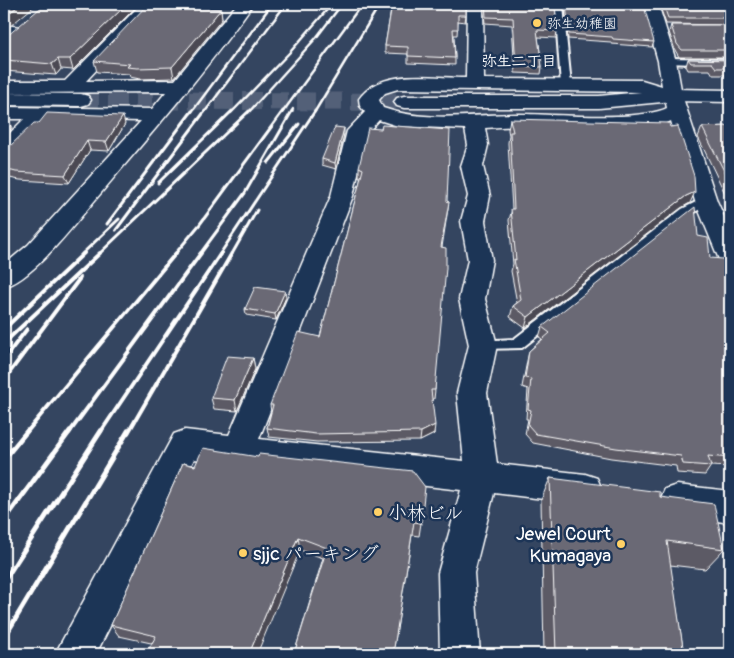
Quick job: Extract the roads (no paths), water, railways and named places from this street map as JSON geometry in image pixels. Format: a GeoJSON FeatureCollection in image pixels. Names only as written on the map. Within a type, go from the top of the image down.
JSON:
{"type":"FeatureCollection","features":[{"type":"Feature","properties":{"kind":"street"},"geometry":{"type":"LineString","coordinates":[[76,93],[150,4]]}},
{"type":"Feature","properties":{"kind":"street"},"geometry":{"type":"LineString","coordinates":[[4,278],[37,251],[157,115],[182,86],[245,4]]}},
{"type":"Feature","properties":{"kind":"street"},"geometry":{"type":"LineString","coordinates":[[475,4],[475,84]]}},
{"type":"Feature","properties":{"kind":"street"},"geometry":{"type":"LineString","coordinates":[[648,7],[662,28],[675,103],[706,201],[730,257]]}},
{"type":"Feature","properties":{"kind":"street"},"geometry":{"type":"LineString","coordinates":[[8,34],[28,20]]}},
{"type":"Feature","properties":{"kind":"street"},"geometry":{"type":"LineString","coordinates":[[675,103],[660,119],[623,121],[516,120],[474,123],[398,120],[376,112],[370,106],[369,99],[378,89],[396,83],[642,86],[675,103],[730,112]]}},
{"type":"Feature","properties":{"kind":"street"},"geometry":{"type":"LineString","coordinates":[[4,86],[76,93]]}},
{"type":"Feature","properties":{"kind":"street"},"geometry":{"type":"LineString","coordinates":[[4,99],[182,86]]}},
{"type":"Feature","properties":{"kind":"street"},"geometry":{"type":"LineString","coordinates":[[404,102],[675,103],[730,96]]}},
{"type":"Feature","properties":{"kind":"street"},"geometry":{"type":"LineString","coordinates":[[240,450],[342,196],[357,131],[376,112]]}},
{"type":"Feature","properties":{"kind":"street"},"geometry":{"type":"LineString","coordinates":[[4,113],[157,115]]}},
{"type":"Feature","properties":{"kind":"street"},"geometry":{"type":"LineString","coordinates":[[4,150],[41,114]]}},
{"type":"Feature","properties":{"kind":"street"},"geometry":{"type":"LineString","coordinates":[[460,654],[461,640],[456,604],[456,573],[482,476],[472,393],[483,345],[472,300],[480,260],[472,221],[479,196],[472,166],[478,145],[474,123]]}},
{"type":"Feature","properties":{"kind":"street"},"geometry":{"type":"LineString","coordinates":[[75,654],[185,444],[482,476],[730,507]]}},
{"type":"Feature","properties":{"kind":"lane"},"geometry":{"type":"LineString","coordinates":[[566,85],[559,4],[596,6]]}},
{"type":"Feature","properties":{"kind":"lane"},"geometry":{"type":"LineString","coordinates":[[667,61],[730,62]]}},
{"type":"Feature","properties":{"kind":"lane"},"geometry":{"type":"LineString","coordinates":[[483,345],[517,344],[686,212],[706,201]]}},
{"type":"Feature","properties":{"kind":"tunnel"},"geometry":{"type":"LineString","coordinates":[[81,100],[404,102]]}},
{"type":"Feature","properties":{"kind":"railway"},"geometry":{"type":"LineString","coordinates":[[191,113],[272,4]]}},
{"type":"Feature","properties":{"kind":"railway"},"geometry":{"type":"LineString","coordinates":[[204,113],[286,4]]}},
{"type":"Feature","properties":{"kind":"railway"},"geometry":{"type":"LineString","coordinates":[[231,113],[291,51],[332,4]]}},
{"type":"Feature","properties":{"kind":"railway"},"geometry":{"type":"LineString","coordinates":[[248,113],[316,38],[342,4]]}},
{"type":"Feature","properties":{"kind":"railway"},"geometry":{"type":"LineString","coordinates":[[282,113],[362,4]]}},
{"type":"Feature","properties":{"kind":"railway"},"geometry":{"type":"LineString","coordinates":[[314,113],[380,4]]}},
{"type":"Feature","properties":{"kind":"railway"},"geometry":{"type":"LineString","coordinates":[[107,224],[192,111]]}},
{"type":"Feature","properties":{"kind":"railway"},"geometry":{"type":"LineString","coordinates":[[116,230],[205,111]]}},
{"type":"Feature","properties":{"kind":"railway"},"geometry":{"type":"LineString","coordinates":[[158,183],[232,111]]}},
{"type":"Feature","properties":{"kind":"railway"},"geometry":{"type":"LineString","coordinates":[[99,254],[249,111]]}},
{"type":"Feature","properties":{"kind":"railway"},"geometry":{"type":"LineString","coordinates":[[175,254],[200,224],[283,111]]}},
{"type":"Feature","properties":{"kind":"railway"},"geometry":{"type":"LineString","coordinates":[[200,254],[245,193],[292,111]]}},
{"type":"Feature","properties":{"kind":"railway"},"geometry":{"type":"LineString","coordinates":[[220,254],[315,111]]}},
{"type":"Feature","properties":{"kind":"railway"},"geometry":{"type":"LineString","coordinates":[[268,163],[299,124]]}},
{"type":"Feature","properties":{"kind":"railway"},"geometry":{"type":"LineString","coordinates":[[232,254],[257,210]]}},
{"type":"Feature","properties":{"kind":"railway"},"geometry":{"type":"LineString","coordinates":[[82,254],[119,219]]}},
{"type":"Feature","properties":{"kind":"railway"},"geometry":{"type":"LineString","coordinates":[[4,329],[84,253]]}},
{"type":"Feature","properties":{"kind":"railway"},"geometry":{"type":"LineString","coordinates":[[4,343],[100,253]]}},
{"type":"Feature","properties":{"kind":"railway"},"geometry":{"type":"LineString","coordinates":[[26,433],[176,253]]}},
{"type":"Feature","properties":{"kind":"railway"},"geometry":{"type":"LineString","coordinates":[[69,433],[201,253]]}},
{"type":"Feature","properties":{"kind":"railway"},"geometry":{"type":"LineString","coordinates":[[100,433],[221,253]]}},
{"type":"Feature","properties":{"kind":"railway"},"geometry":{"type":"LineString","coordinates":[[128,433],[232,253]]}},
{"type":"Feature","properties":{"kind":"railway"},"geometry":{"type":"LineString","coordinates":[[4,380],[80,278]]}},
{"type":"Feature","properties":{"kind":"railway"},"geometry":{"type":"LineString","coordinates":[[4,359],[27,329]]}},
{"type":"Feature","properties":{"kind":"railway"},"geometry":{"type":"LineString","coordinates":[[4,459],[27,431]]}},
{"type":"Feature","properties":{"kind":"railway"},"geometry":{"type":"LineString","coordinates":[[4,521],[70,431]]}},
{"type":"Feature","properties":{"kind":"railway"},"geometry":{"type":"LineString","coordinates":[[4,581],[101,431]]}},
{"type":"Feature","properties":{"kind":"railway"},"geometry":{"type":"LineString","coordinates":[[4,638],[128,431]]}},
{"type":"Feature","properties":{"kind":"place","name":"弥生幼稚園"},"geometry":{"type":"Point","coordinates":[537,23]}},
{"type":"Feature","properties":{"kind":"place","name":"小林ビル"},"geometry":{"type":"Point","coordinates":[378,512]}},
{"type":"Feature","properties":{"kind":"place","name":"Jewel Court Kumagaya"},"geometry":{"type":"Point","coordinates":[621,544]}},
{"type":"Feature","properties":{"kind":"place","name":"sjjc パーキング"},"geometry":{"type":"Point","coordinates":[243,553]}},
{"type":"Feature","properties":{"kind":"district","name":"弥生二丁目"},"geometry":{"type":"Point","coordinates":[519,61]}}]}
